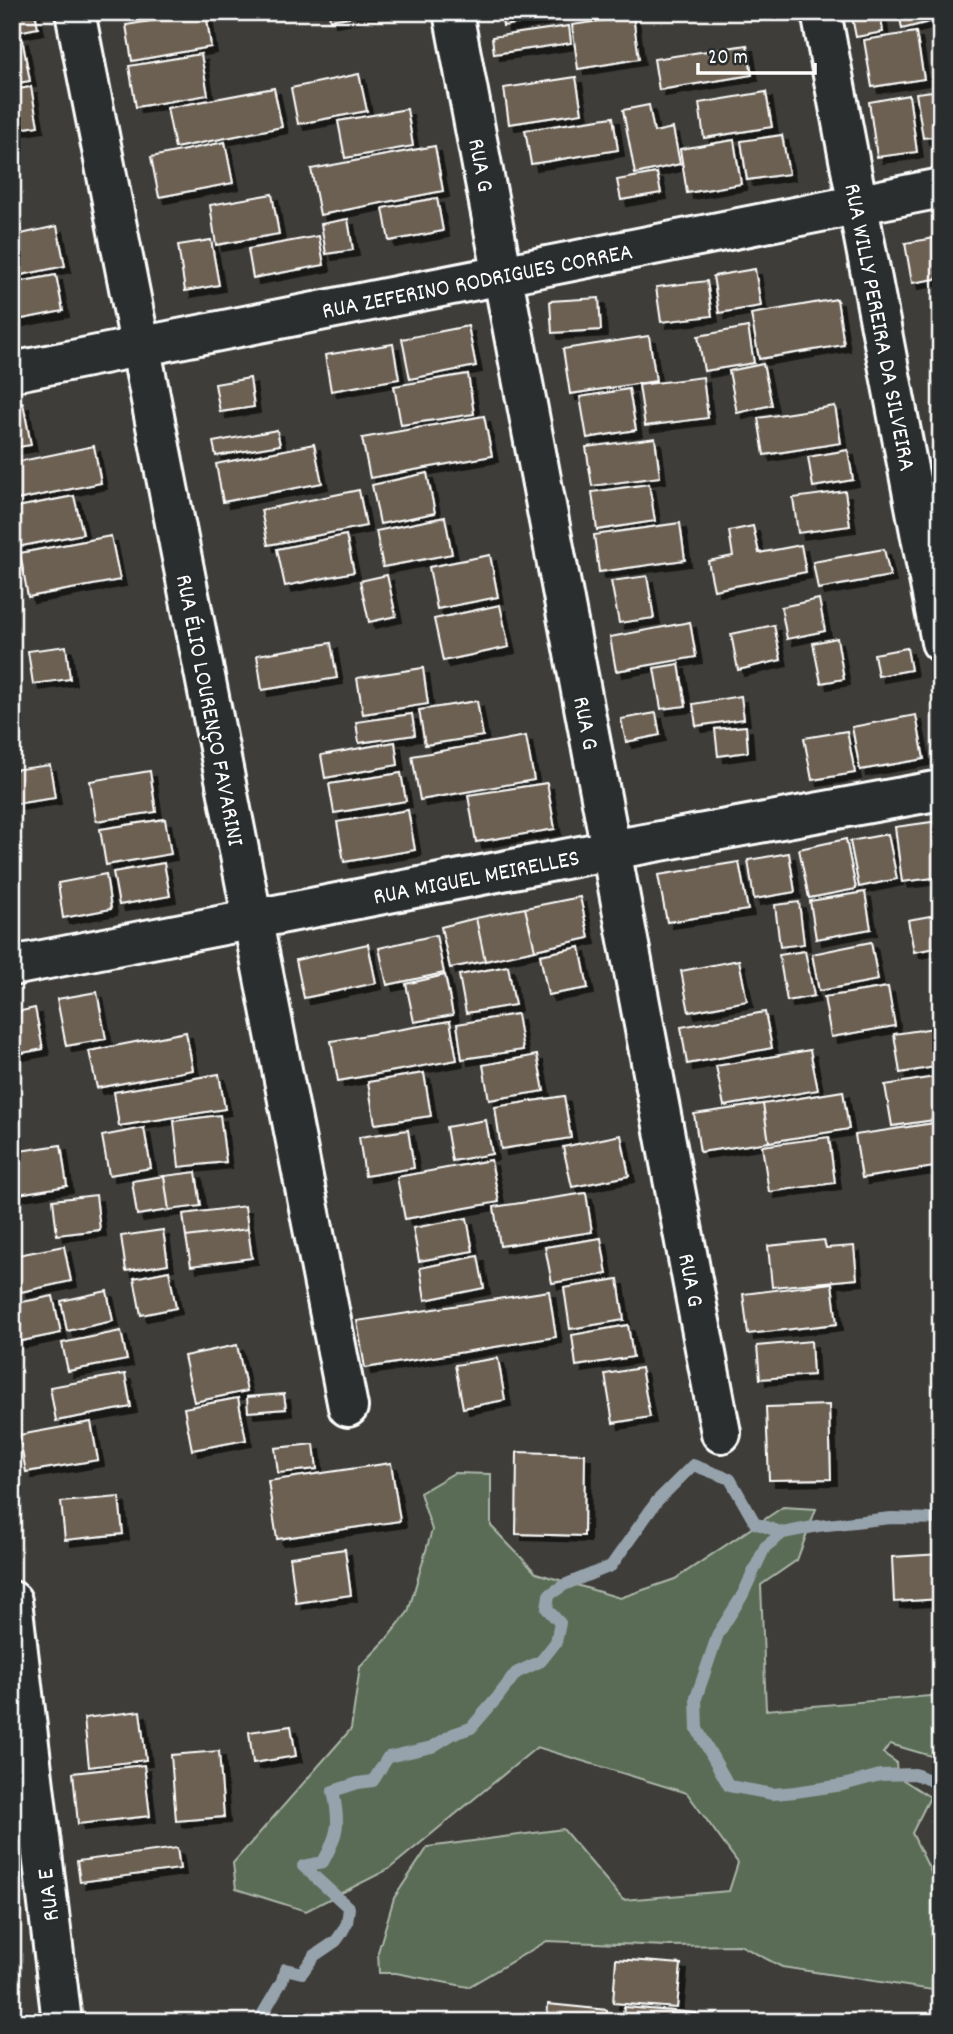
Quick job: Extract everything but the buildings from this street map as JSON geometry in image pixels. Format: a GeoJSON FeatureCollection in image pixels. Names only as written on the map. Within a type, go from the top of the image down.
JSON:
{"type":"FeatureCollection","features":[{"type":"Feature","properties":{"kind":"street","name":"RUA ÉLIO LOURENÇO FAVARINI"},"geometry":{"type":"LineString","coordinates":[[75,12],[348,1407]]}},
{"type":"Feature","properties":{"kind":"street","name":"RUA G"},"geometry":{"type":"LineString","coordinates":[[453,12],[721,1433]]}},
{"type":"Feature","properties":{"kind":"street","name":"RUA WILLY PEREIRA DA SILVEIRA"},"geometry":{"type":"LineString","coordinates":[[821,12],[941,642]]}},
{"type":"Feature","properties":{"kind":"street","name":"RUA ZEFERINO RODRIGUES CORREA"},"geometry":{"type":"LineString","coordinates":[[12,372],[941,188]]}},
{"type":"Feature","properties":{"kind":"street","name":"RUA MIGUEL MEIRELLES"},"geometry":{"type":"LineString","coordinates":[[12,966],[611,850],[941,790]]}},
{"type":"Feature","properties":{"kind":"street","name":"RUA E"},"geometry":{"type":"LineString","coordinates":[[12,1601],[62,2022]]}},
{"type":"Feature","properties":{"kind":"green space"},"geometry":{"type":"Polygon","coordinates":[[[454,1473],[491,1474],[491,1526],[536,1573],[620,1598],[675,1579],[783,1507],[816,1509],[797,1560],[761,1585],[766,1710],[941,1695],[941,1759],[890,1744],[883,1753],[896,1762],[897,1776],[930,1797],[912,1833],[941,1893],[939,1991],[782,1967],[740,1945],[666,1946],[547,1941],[468,1987],[396,1973],[379,1973],[378,1952],[394,1898],[428,1847],[563,1829],[623,1900],[729,1891],[738,1863],[687,1793],[537,1747],[389,1869],[306,1911],[236,1889],[233,1863],[351,1729],[360,1667],[408,1612],[432,1530],[420,1493],[454,1473]]]}},
{"type":"Feature","properties":{"kind":"waterway"},"geometry":{"type":"LineString","coordinates":[[258,2022],[282,1981],[285,1969],[302,1973],[314,1956],[336,1941],[347,1923],[349,1908],[303,1866],[323,1862],[332,1843],[337,1828],[333,1791],[373,1781],[388,1757],[432,1747],[453,1734],[471,1728],[516,1673],[541,1661],[556,1642],[560,1623],[547,1609],[549,1595],[564,1585],[611,1566],[657,1501],[693,1465],[730,1479],[755,1523],[783,1533],[818,1526],[891,1518],[941,1519]]}},
{"type":"Feature","properties":{"kind":"waterway"},"geometry":{"type":"LineString","coordinates":[[783,1533],[765,1547],[742,1596],[718,1634],[696,1698],[697,1729],[729,1786],[773,1794],[843,1785],[880,1775],[915,1774],[941,1785]]}}]}
